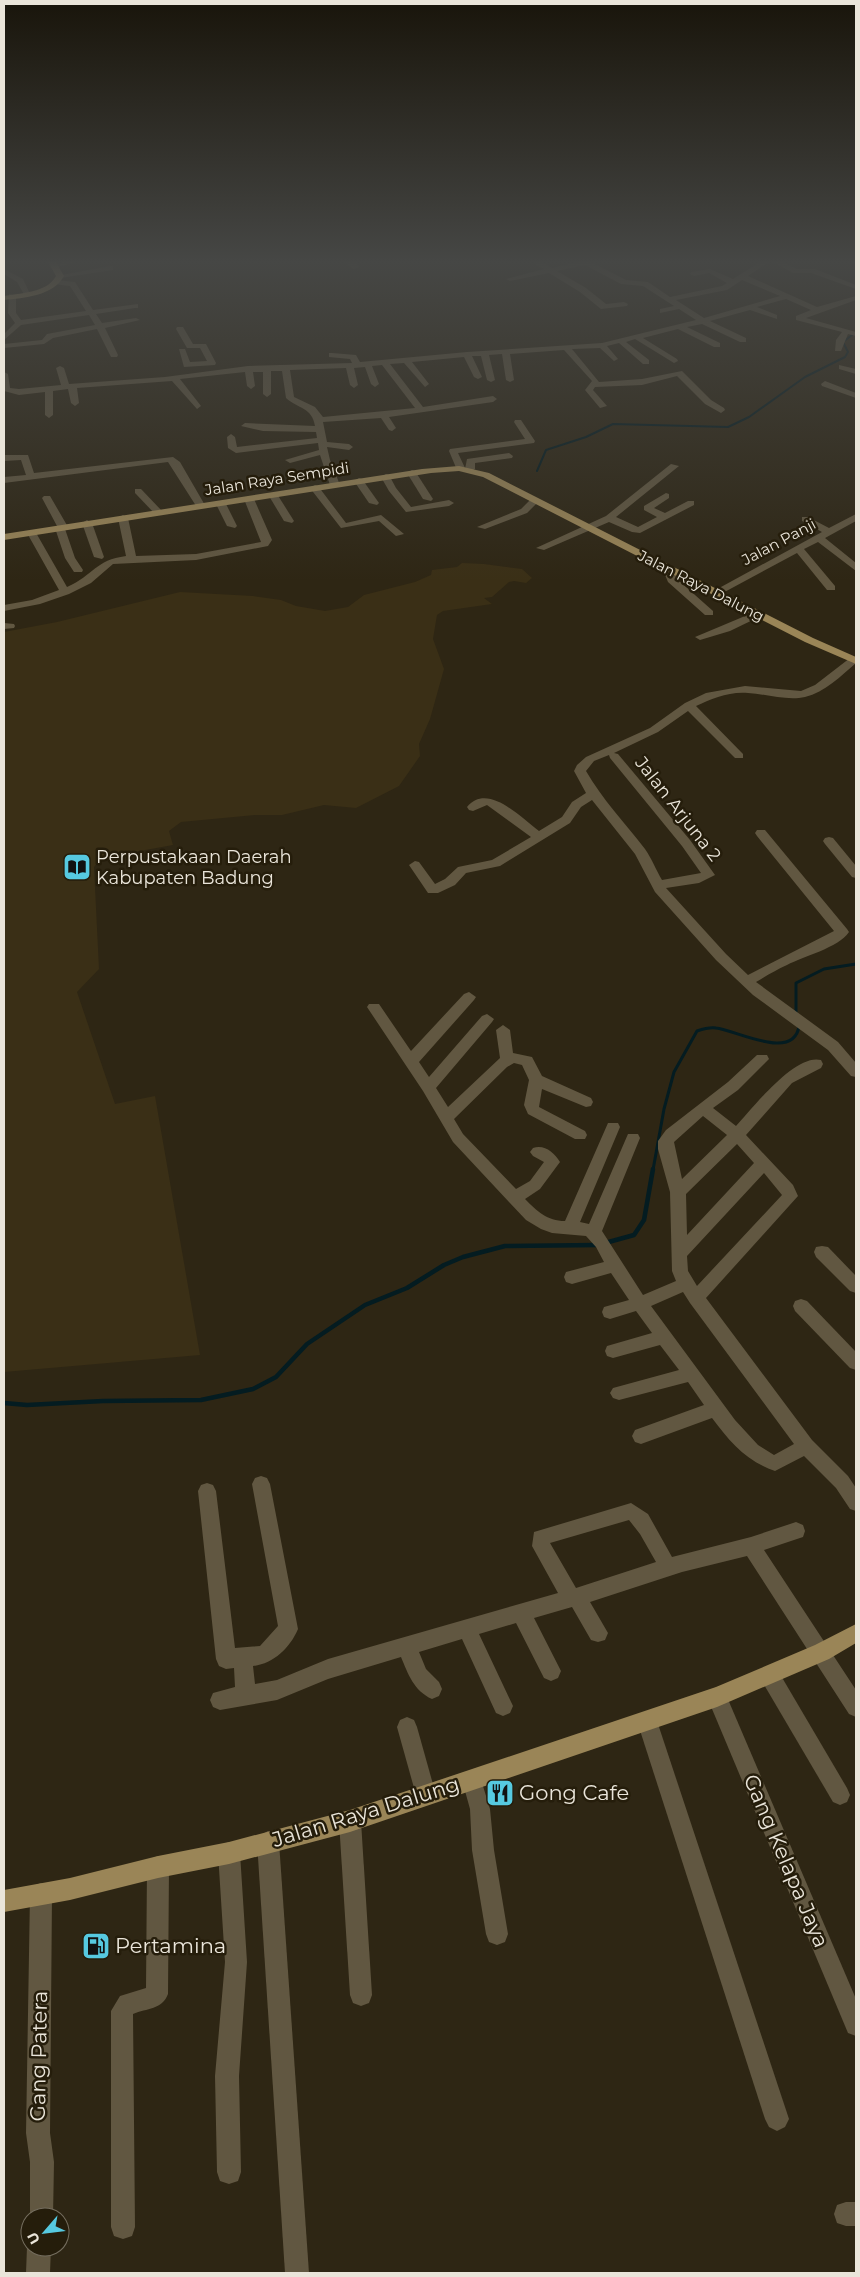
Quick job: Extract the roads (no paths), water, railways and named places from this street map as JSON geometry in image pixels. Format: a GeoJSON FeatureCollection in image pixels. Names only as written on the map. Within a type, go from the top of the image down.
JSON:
{"type":"FeatureCollection","features":[{"type":"Feature","properties":{"kind":"main road","name":"Jalan Raya Sempidi"},"geometry":{"type":"LineString","coordinates":[[4,537],[274,496],[335,484],[460,468],[470,469],[547,507]]}},
{"type":"Feature","properties":{"kind":"main road","name":"Jalan Raya Dalung"},"geometry":{"type":"LineString","coordinates":[[547,507],[668,570],[855,660]]}},
{"type":"Feature","properties":{"kind":"main road","name":"Jalan Raya Dalung"},"geometry":{"type":"LineString","coordinates":[[4,1901],[229,1853],[350,1821],[717,1697],[770,1676],[822,1652],[856,1633]]}},
{"type":"Feature","properties":{"kind":"street"},"geometry":{"type":"LineString","coordinates":[[60,368],[69,386],[74,403]]}},
{"type":"Feature","properties":{"kind":"street"},"geometry":{"type":"LineString","coordinates":[[4,374],[5,390],[19,392],[97,383],[174,378],[226,368]]}},
{"type":"Feature","properties":{"kind":"street"},"geometry":{"type":"LineString","coordinates":[[249,368],[251,386]]}},
{"type":"Feature","properties":{"kind":"street"},"geometry":{"type":"LineString","coordinates":[[267,394],[269,368]]}},
{"type":"Feature","properties":{"kind":"street"},"geometry":{"type":"LineString","coordinates":[[286,368],[290,398],[312,409],[320,424],[322,445],[335,484]]}},
{"type":"Feature","properties":{"kind":"street"},"geometry":{"type":"LineString","coordinates":[[353,368],[354,385]]}},
{"type":"Feature","properties":{"kind":"street"},"geometry":{"type":"LineString","coordinates":[[369,368],[375,384]]}},
{"type":"Feature","properties":{"kind":"street"},"geometry":{"type":"LineString","coordinates":[[389,368],[421,410]]}},
{"type":"Feature","properties":{"kind":"street"},"geometry":{"type":"LineString","coordinates":[[413,368],[425,384]]}},
{"type":"Feature","properties":{"kind":"street"},"geometry":{"type":"LineString","coordinates":[[474,368],[478,377]]}},
{"type":"Feature","properties":{"kind":"street"},"geometry":{"type":"LineString","coordinates":[[488,368],[491,380]]}},
{"type":"Feature","properties":{"kind":"street"},"geometry":{"type":"LineString","coordinates":[[508,368],[510,380]]}},
{"type":"Feature","properties":{"kind":"street"},"geometry":{"type":"LineString","coordinates":[[585,368],[596,381],[589,390],[603,406]]}},
{"type":"Feature","properties":{"kind":"street"},"geometry":{"type":"LineString","coordinates":[[593,386],[642,382],[679,373],[708,402],[721,410]]}},
{"type":"Feature","properties":{"kind":"street"},"geometry":{"type":"LineString","coordinates":[[174,378],[197,406]]}},
{"type":"Feature","properties":{"kind":"street"},"geometry":{"type":"LineString","coordinates":[[118,382],[122,393]]}},
{"type":"Feature","properties":{"kind":"street"},"geometry":{"type":"LineString","coordinates":[[97,383],[102,394]]}},
{"type":"Feature","properties":{"kind":"street"},"geometry":{"type":"LineString","coordinates":[[825,384],[856,396]]}},
{"type":"Feature","properties":{"kind":"street"},"geometry":{"type":"LineString","coordinates":[[49,389],[49,415]]}},
{"type":"Feature","properties":{"kind":"street"},"geometry":{"type":"LineString","coordinates":[[245,426],[263,428],[320,424],[493,399]]}},
{"type":"Feature","properties":{"kind":"street"},"geometry":{"type":"LineString","coordinates":[[383,415],[392,428]]}},
{"type":"Feature","properties":{"kind":"street"},"geometry":{"type":"LineString","coordinates":[[358,418],[362,428]]}},
{"type":"Feature","properties":{"kind":"street"},"geometry":{"type":"LineString","coordinates":[[460,468],[453,450],[531,441],[518,422]]}},
{"type":"Feature","properties":{"kind":"street"},"geometry":{"type":"LineString","coordinates":[[231,437],[232,448],[236,450],[322,445],[349,447]]}},
{"type":"Feature","properties":{"kind":"street"},"geometry":{"type":"LineString","coordinates":[[290,460],[322,445]]}},
{"type":"Feature","properties":{"kind":"street"},"geometry":{"type":"LineString","coordinates":[[470,469],[470,462],[509,456]]}},
{"type":"Feature","properties":{"kind":"street"},"geometry":{"type":"LineString","coordinates":[[4,458],[25,457],[31,477]]}},
{"type":"Feature","properties":{"kind":"street"},"geometry":{"type":"LineString","coordinates":[[4,480],[172,459],[201,507]]}},
{"type":"Feature","properties":{"kind":"street"},"geometry":{"type":"LineString","coordinates":[[541,548],[609,518],[674,466]]}},
{"type":"Feature","properties":{"kind":"street"},"geometry":{"type":"LineString","coordinates":[[412,473],[428,499]]}},
{"type":"Feature","properties":{"kind":"street"},"geometry":{"type":"LineString","coordinates":[[386,477],[409,510],[449,504]]}},
{"type":"Feature","properties":{"kind":"street"},"geometry":{"type":"LineString","coordinates":[[359,481],[374,503]]}},
{"type":"Feature","properties":{"kind":"street"},"geometry":{"type":"LineString","coordinates":[[316,488],[344,526],[366,525],[380,518],[399,534]]}},
{"type":"Feature","properties":{"kind":"street"},"geometry":{"type":"LineString","coordinates":[[138,492],[159,513]]}},
{"type":"Feature","properties":{"kind":"street"},"geometry":{"type":"LineString","coordinates":[[274,496],[289,521]]}},
{"type":"Feature","properties":{"kind":"street"},"geometry":{"type":"LineString","coordinates":[[665,517],[647,508],[666,496]]}},
{"type":"Feature","properties":{"kind":"street"},"geometry":{"type":"LineString","coordinates":[[47,498],[61,527],[70,558],[78,570]]}},
{"type":"Feature","properties":{"kind":"street"},"geometry":{"type":"LineString","coordinates":[[4,608],[65,592],[90,579],[104,565],[132,559],[195,558],[266,543],[249,500]]}},
{"type":"Feature","properties":{"kind":"street"},"geometry":{"type":"LineString","coordinates":[[482,527],[524,511],[534,501]]}},
{"type":"Feature","properties":{"kind":"street"},"geometry":{"type":"LineString","coordinates":[[609,518],[637,530],[691,503]]}},
{"type":"Feature","properties":{"kind":"street"},"geometry":{"type":"LineString","coordinates":[[221,504],[232,526]]}},
{"type":"Feature","properties":{"kind":"street","name":"Jalan Panji"},"geometry":{"type":"LineString","coordinates":[[715,592],[856,517]]}},
{"type":"Feature","properties":{"kind":"street"},"geometry":{"type":"LineString","coordinates":[[121,518],[132,559]]}},
{"type":"Feature","properties":{"kind":"street"},"geometry":{"type":"LineString","coordinates":[[116,542],[124,539],[121,518]]}},
{"type":"Feature","properties":{"kind":"street"},"geometry":{"type":"LineString","coordinates":[[805,519],[830,532]]}},
{"type":"Feature","properties":{"kind":"street"},"geometry":{"type":"LineString","coordinates":[[846,523],[856,530]]}},
{"type":"Feature","properties":{"kind":"street"},"geometry":{"type":"LineString","coordinates":[[87,524],[99,557]]}},
{"type":"Feature","properties":{"kind":"street"},"geometry":{"type":"LineString","coordinates":[[32,533],[65,592]]}},
{"type":"Feature","properties":{"kind":"street"},"geometry":{"type":"LineString","coordinates":[[818,538],[856,568]]}},
{"type":"Feature","properties":{"kind":"street"},"geometry":{"type":"LineString","coordinates":[[799,549],[831,588]]}},
{"type":"Feature","properties":{"kind":"street"},"geometry":{"type":"LineString","coordinates":[[668,570],[672,580],[710,613]]}},
{"type":"Feature","properties":{"kind":"street"},"geometry":{"type":"LineString","coordinates":[[700,637],[726,629],[758,614]]}},
{"type":"Feature","properties":{"kind":"street"},"geometry":{"type":"LineString","coordinates":[[855,660],[819,687],[803,694],[791,696],[755,690],[710,694],[689,705],[654,730],[584,763],[580,771],[593,794],[602,802],[641,853],[658,885],[746,982],[833,1046],[856,1072]]}},
{"type":"Feature","properties":{"kind":"street"},"geometry":{"type":"LineString","coordinates":[[689,705],[739,756]]}},
{"type":"Feature","properties":{"kind":"street","name":"Jalan Arjuna 2"},"geometry":{"type":"LineString","coordinates":[[614,756],[703,865],[709,875],[700,880],[658,885]]}},
{"type":"Feature","properties":{"kind":"street"},"geometry":{"type":"LineString","coordinates":[[415,865],[433,890],[450,882],[462,870],[496,863],[566,820],[576,805],[593,794]]}},
{"type":"Feature","properties":{"kind":"street"},"geometry":{"type":"LineString","coordinates":[[473,807],[484,801],[490,802],[539,837]]}},
{"type":"Feature","properties":{"kind":"street"},"geometry":{"type":"LineString","coordinates":[[746,982],[781,962],[833,939],[842,932],[761,834]]}},
{"type":"Feature","properties":{"kind":"street"},"geometry":{"type":"LineString","coordinates":[[829,841],[856,874]]}},
{"type":"Feature","properties":{"kind":"street"},"geometry":{"type":"LineString","coordinates":[[411,1061],[469,997]]}},
{"type":"Feature","properties":{"kind":"street"},"geometry":{"type":"LineString","coordinates":[[374,1006],[428,1087],[458,1138],[532,1216],[547,1225],[570,1228],[604,1247],[663,1337],[692,1374],[715,1409],[751,1451],[770,1463],[779,1462],[806,1446]]}},
{"type":"Feature","properties":{"kind":"street"},"geometry":{"type":"LineString","coordinates":[[428,1087],[487,1019]]}},
{"type":"Feature","properties":{"kind":"street"},"geometry":{"type":"LineString","coordinates":[[503,1030],[507,1060]]}},
{"type":"Feature","properties":{"kind":"street"},"geometry":{"type":"LineString","coordinates":[[446,1118],[507,1060],[518,1058],[527,1061],[536,1080],[534,1098],[531,1105],[532,1110],[580,1135]]}},
{"type":"Feature","properties":{"kind":"street"},"geometry":{"type":"LineString","coordinates":[[762,1059],[733,1086],[671,1134],[666,1141],[667,1156],[678,1192],[680,1271],[696,1298],[806,1446],[842,1482],[856,1503]]}},
{"type":"Feature","properties":{"kind":"street"},"geometry":{"type":"LineString","coordinates":[[678,1192],[737,1135],[786,1079],[816,1064]]}},
{"type":"Feature","properties":{"kind":"street"},"geometry":{"type":"LineString","coordinates":[[536,1080],[586,1102]]}},
{"type":"Feature","properties":{"kind":"street"},"geometry":{"type":"LineString","coordinates":[[696,1298],[790,1196],[788,1189],[737,1135],[703,1108]]}},
{"type":"Feature","properties":{"kind":"street"},"geometry":{"type":"LineString","coordinates":[[570,1228],[613,1127]]}},
{"type":"Feature","properties":{"kind":"street"},"geometry":{"type":"LineString","coordinates":[[572,1277],[604,1247],[633,1138]]}},
{"type":"Feature","properties":{"kind":"street"},"geometry":{"type":"LineString","coordinates":[[514,1198],[535,1184],[549,1167],[551,1159],[538,1152]]}},
{"type":"Feature","properties":{"kind":"street"},"geometry":{"type":"LineString","coordinates":[[679,1254],[763,1164]]}},
{"type":"Feature","properties":{"kind":"street"},"geometry":{"type":"LineString","coordinates":[[822,1252],[856,1286]]}},
{"type":"Feature","properties":{"kind":"street"},"geometry":{"type":"LineString","coordinates":[[610,1312],[641,1303],[686,1284]]}},
{"type":"Feature","properties":{"kind":"street"},"geometry":{"type":"LineString","coordinates":[[801,1306],[856,1362]]}},
{"type":"Feature","properties":{"kind":"street"},"geometry":{"type":"LineString","coordinates":[[613,1351],[663,1337]]}},
{"type":"Feature","properties":{"kind":"street"},"geometry":{"type":"LineString","coordinates":[[619,1393],[692,1374]]}},
{"type":"Feature","properties":{"kind":"street"},"geometry":{"type":"LineString","coordinates":[[641,1436],[715,1409]]}},
{"type":"Feature","properties":{"kind":"street"},"geometry":{"type":"LineString","coordinates":[[207,1491],[226,1658],[243,1659],[265,1655],[288,1629],[262,1484]]}},
{"type":"Feature","properties":{"kind":"street"},"geometry":{"type":"LineString","coordinates":[[598,1633],[541,1546],[541,1538],[631,1511],[636,1513],[644,1523],[668,1568]]}},
{"type":"Feature","properties":{"kind":"street"},"geometry":{"type":"LineString","coordinates":[[220,1700],[277,1690],[328,1670],[574,1598],[668,1568],[751,1546],[796,1531]]}},
{"type":"Feature","properties":{"kind":"street"},"geometry":{"type":"LineString","coordinates":[[751,1546],[822,1652],[856,1707]]}},
{"type":"Feature","properties":{"kind":"street"},"geometry":{"type":"LineString","coordinates":[[521,1613],[551,1671]]}},
{"type":"Feature","properties":{"kind":"street"},"geometry":{"type":"LineString","coordinates":[[467,1629],[504,1706]]}},
{"type":"Feature","properties":{"kind":"street"},"geometry":{"type":"LineString","coordinates":[[406,1648],[419,1676],[432,1689]]}},
{"type":"Feature","properties":{"kind":"street"},"geometry":{"type":"LineString","coordinates":[[243,1659],[246,1696]]}},
{"type":"Feature","properties":{"kind":"street"},"geometry":{"type":"LineString","coordinates":[[770,1676],[840,1795]]}},
{"type":"Feature","properties":{"kind":"street","name":"Gang Kelapa Jaya"},"geometry":{"type":"LineString","coordinates":[[717,1697],[856,2025]]}},
{"type":"Feature","properties":{"kind":"street"},"geometry":{"type":"LineString","coordinates":[[647,1721],[776,2119]]}},
{"type":"Feature","properties":{"kind":"street"},"geometry":{"type":"LineString","coordinates":[[407,1726],[426,1795]]}},
{"type":"Feature","properties":{"kind":"street"},"geometry":{"type":"LineString","coordinates":[[472,1780],[480,1809],[482,1850],[497,1934]]}},
{"type":"Feature","properties":{"kind":"street"},"geometry":{"type":"LineString","coordinates":[[350,1821],[361,1995]]}},
{"type":"Feature","properties":{"kind":"street"},"geometry":{"type":"LineString","coordinates":[[268,1842],[297,2273]]}},
{"type":"Feature","properties":{"kind":"street"},"geometry":{"type":"LineString","coordinates":[[229,1853],[236,1962],[227,2076],[229,2172]]}},
{"type":"Feature","properties":{"kind":"street"},"geometry":{"type":"LineString","coordinates":[[122,2227],[122,2011],[127,2004],[152,1998],[157,1994],[158,1867]]}},
{"type":"Feature","properties":{"kind":"street","name":"Gang Patera"},"geometry":{"type":"LineString","coordinates":[[41,1894],[38,2133],[42,2162],[41,2207]]}},
{"type":"Feature","properties":{"kind":"street"},"geometry":{"type":"LineString","coordinates":[[38,2273],[39,2257]]}},
{"type":"Feature","properties":{"kind":"waterway"},"geometry":{"type":"LineString","coordinates":[[537,471],[546,450],[586,437],[613,424],[728,427],[749,417],[805,377],[822,368]]}},
{"type":"Feature","properties":{"kind":"waterway"},"geometry":{"type":"LineString","coordinates":[[796,1014],[796,983],[824,969],[856,964]]}},
{"type":"Feature","properties":{"kind":"waterway"},"geometry":{"type":"LineString","coordinates":[[653,1170],[664,1109],[674,1072],[697,1031],[716,1028],[776,1043],[787,1042],[795,1037],[799,1026]]}},
{"type":"Feature","properties":{"kind":"waterway"},"geometry":{"type":"LineString","coordinates":[[605,1243],[634,1235],[644,1220],[653,1169]]}},
{"type":"Feature","properties":{"kind":"waterway"},"geometry":{"type":"LineString","coordinates":[[4,1403],[27,1405],[103,1401],[201,1400],[253,1389],[276,1377],[307,1344],[365,1305],[407,1288],[444,1265],[463,1257],[505,1246],[598,1245]]}},
{"type":"Feature","properties":{"kind":"place","name":"Perpustakaan Daerah Kabupaten Badung"},"geometry":{"type":"Point","coordinates":[77,867]}},
{"type":"Feature","properties":{"kind":"place","name":"Gong Cafe"},"geometry":{"type":"Point","coordinates":[500,1793]}},
{"type":"Feature","properties":{"kind":"place","name":"Pertamina"},"geometry":{"type":"Point","coordinates":[96,1946]}}]}
